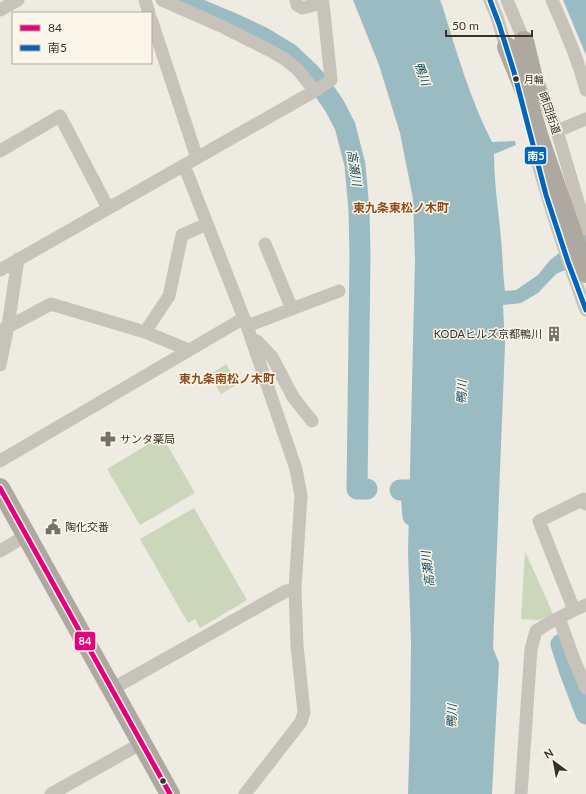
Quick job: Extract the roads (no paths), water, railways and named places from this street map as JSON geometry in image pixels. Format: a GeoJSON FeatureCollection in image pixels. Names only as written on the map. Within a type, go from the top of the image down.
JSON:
{"type":"FeatureCollection","features":[{"type":"Feature","properties":{"kind":"highway"},"geometry":{"type":"LineString","coordinates":[[515,44],[542,116],[557,168],[579,229],[586,272]]}},
{"type":"Feature","properties":{"kind":"highway"},"geometry":{"type":"LineString","coordinates":[[0,488],[170,794]]}},
{"type":"Feature","properties":{"kind":"street"},"geometry":{"type":"LineString","coordinates":[[0,10],[18,0]]}},
{"type":"Feature","properties":{"kind":"street"},"geometry":{"type":"LineString","coordinates":[[144,0],[149,12]]}},
{"type":"Feature","properties":{"kind":"street"},"geometry":{"type":"LineString","coordinates":[[162,0],[221,26],[271,51],[286,60],[319,88]]}},
{"type":"Feature","properties":{"kind":"street"},"geometry":{"type":"LineString","coordinates":[[0,270],[331,80],[322,2],[302,8],[297,5],[296,0]]}},
{"type":"Feature","properties":{"kind":"street","name":"師団街道"},"geometry":{"type":"LineString","coordinates":[[490,0],[497,17],[515,44],[557,132],[579,229]]}},
{"type":"Feature","properties":{"kind":"street","name":"師団街道"},"geometry":{"type":"LineString","coordinates":[[507,0],[529,128],[546,196],[586,310]]}},
{"type":"Feature","properties":{"kind":"street"},"geometry":{"type":"LineString","coordinates":[[552,0],[574,50],[582,72],[586,90]]}},
{"type":"Feature","properties":{"kind":"street"},"geometry":{"type":"LineString","coordinates":[[152,22],[196,158]]}},
{"type":"Feature","properties":{"kind":"street"},"geometry":{"type":"LineString","coordinates":[[0,151],[60,116],[108,208]]}},
{"type":"Feature","properties":{"kind":"street"},"geometry":{"type":"LineString","coordinates":[[557,132],[586,120]]}},
{"type":"Feature","properties":{"kind":"street"},"geometry":{"type":"LineString","coordinates":[[184,165],[252,341],[296,469],[301,496],[295,589],[297,646],[304,712],[301,722],[245,794]]}},
{"type":"Feature","properties":{"kind":"street"},"geometry":{"type":"LineString","coordinates":[[146,332],[169,296],[182,235],[207,224]]}},
{"type":"Feature","properties":{"kind":"street"},"geometry":{"type":"LineString","coordinates":[[265,244],[292,309]]}},
{"type":"Feature","properties":{"kind":"street"},"geometry":{"type":"LineString","coordinates":[[0,365],[3,329],[18,259]]}},
{"type":"Feature","properties":{"kind":"street"},"geometry":{"type":"LineString","coordinates":[[0,461],[189,350],[245,322],[292,309],[339,291]]}},
{"type":"Feature","properties":{"kind":"street"},"geometry":{"type":"LineString","coordinates":[[3,329],[52,304],[146,332],[189,350]]}},
{"type":"Feature","properties":{"kind":"street"},"geometry":{"type":"LineString","coordinates":[[252,341],[256,341],[272,357],[293,397],[312,421]]}},
{"type":"Feature","properties":{"kind":"street"},"geometry":{"type":"LineString","coordinates":[[574,610],[539,521],[584,499],[586,504]]}},
{"type":"Feature","properties":{"kind":"street"},"geometry":{"type":"LineString","coordinates":[[0,552],[26,535]]}},
{"type":"Feature","properties":{"kind":"street"},"geometry":{"type":"LineString","coordinates":[[112,689],[286,591],[295,589]]}},
{"type":"Feature","properties":{"kind":"street"},"geometry":{"type":"LineString","coordinates":[[521,794],[531,649],[536,631],[586,605]]}},
{"type":"Feature","properties":{"kind":"street"},"geometry":{"type":"LineString","coordinates":[[559,618],[572,657],[586,688]]}},
{"type":"Feature","properties":{"kind":"street"},"geometry":{"type":"LineString","coordinates":[[51,794],[142,743]]}},
{"type":"Feature","properties":{"kind":"water","name":"鴨川"},"geometry":{"type":"Polygon","coordinates":[[[353,0],[440,0],[471,93],[492,142],[515,141],[516,145],[494,154],[505,291],[516,290],[538,275],[550,260],[586,233],[586,261],[556,274],[538,293],[521,303],[503,305],[505,345],[493,648],[499,663],[492,794],[408,794],[411,642],[408,552],[415,259],[413,199],[400,133],[379,65],[353,0]]]}},
{"type":"Feature","properties":{"kind":"water"},"geometry":{"type":"Polygon","coordinates":[[[563,0],[586,0],[586,55],[563,0]]]}},
{"type":"Feature","properties":{"kind":"waterway","name":"高瀬川"},"geometry":{"type":"LineString","coordinates":[[177,0],[262,37],[290,54],[318,82],[334,105],[345,126],[355,165],[359,210],[360,256],[357,489],[367,489]]}},
{"type":"Feature","properties":{"kind":"waterway","name":"高瀬川"},"geometry":{"type":"LineString","coordinates":[[400,490],[411,490],[413,516]]}},
{"type":"Feature","properties":{"kind":"waterway"},"geometry":{"type":"LineString","coordinates":[[561,644],[586,714]]}},
{"type":"Feature","properties":{"kind":"place","name":"月輪"},"geometry":{"type":"Point","coordinates":[516,79]}},
{"type":"Feature","properties":{"kind":"place","name":"KODAヒルズ京都鴨川"},"geometry":{"type":"Point","coordinates":[554,334]}},
{"type":"Feature","properties":{"kind":"place","name":"サンタ薬局"},"geometry":{"type":"Point","coordinates":[108,439]}},
{"type":"Feature","properties":{"kind":"place","name":"陶化交番"},"geometry":{"type":"Point","coordinates":[53,527]}},
{"type":"Feature","properties":{"kind":"district","name":"東九条東松ノ木町"},"geometry":{"type":"Point","coordinates":[401,208]}},
{"type":"Feature","properties":{"kind":"district","name":"東九条南松ノ木町"},"geometry":{"type":"Point","coordinates":[227,379]}}]}
